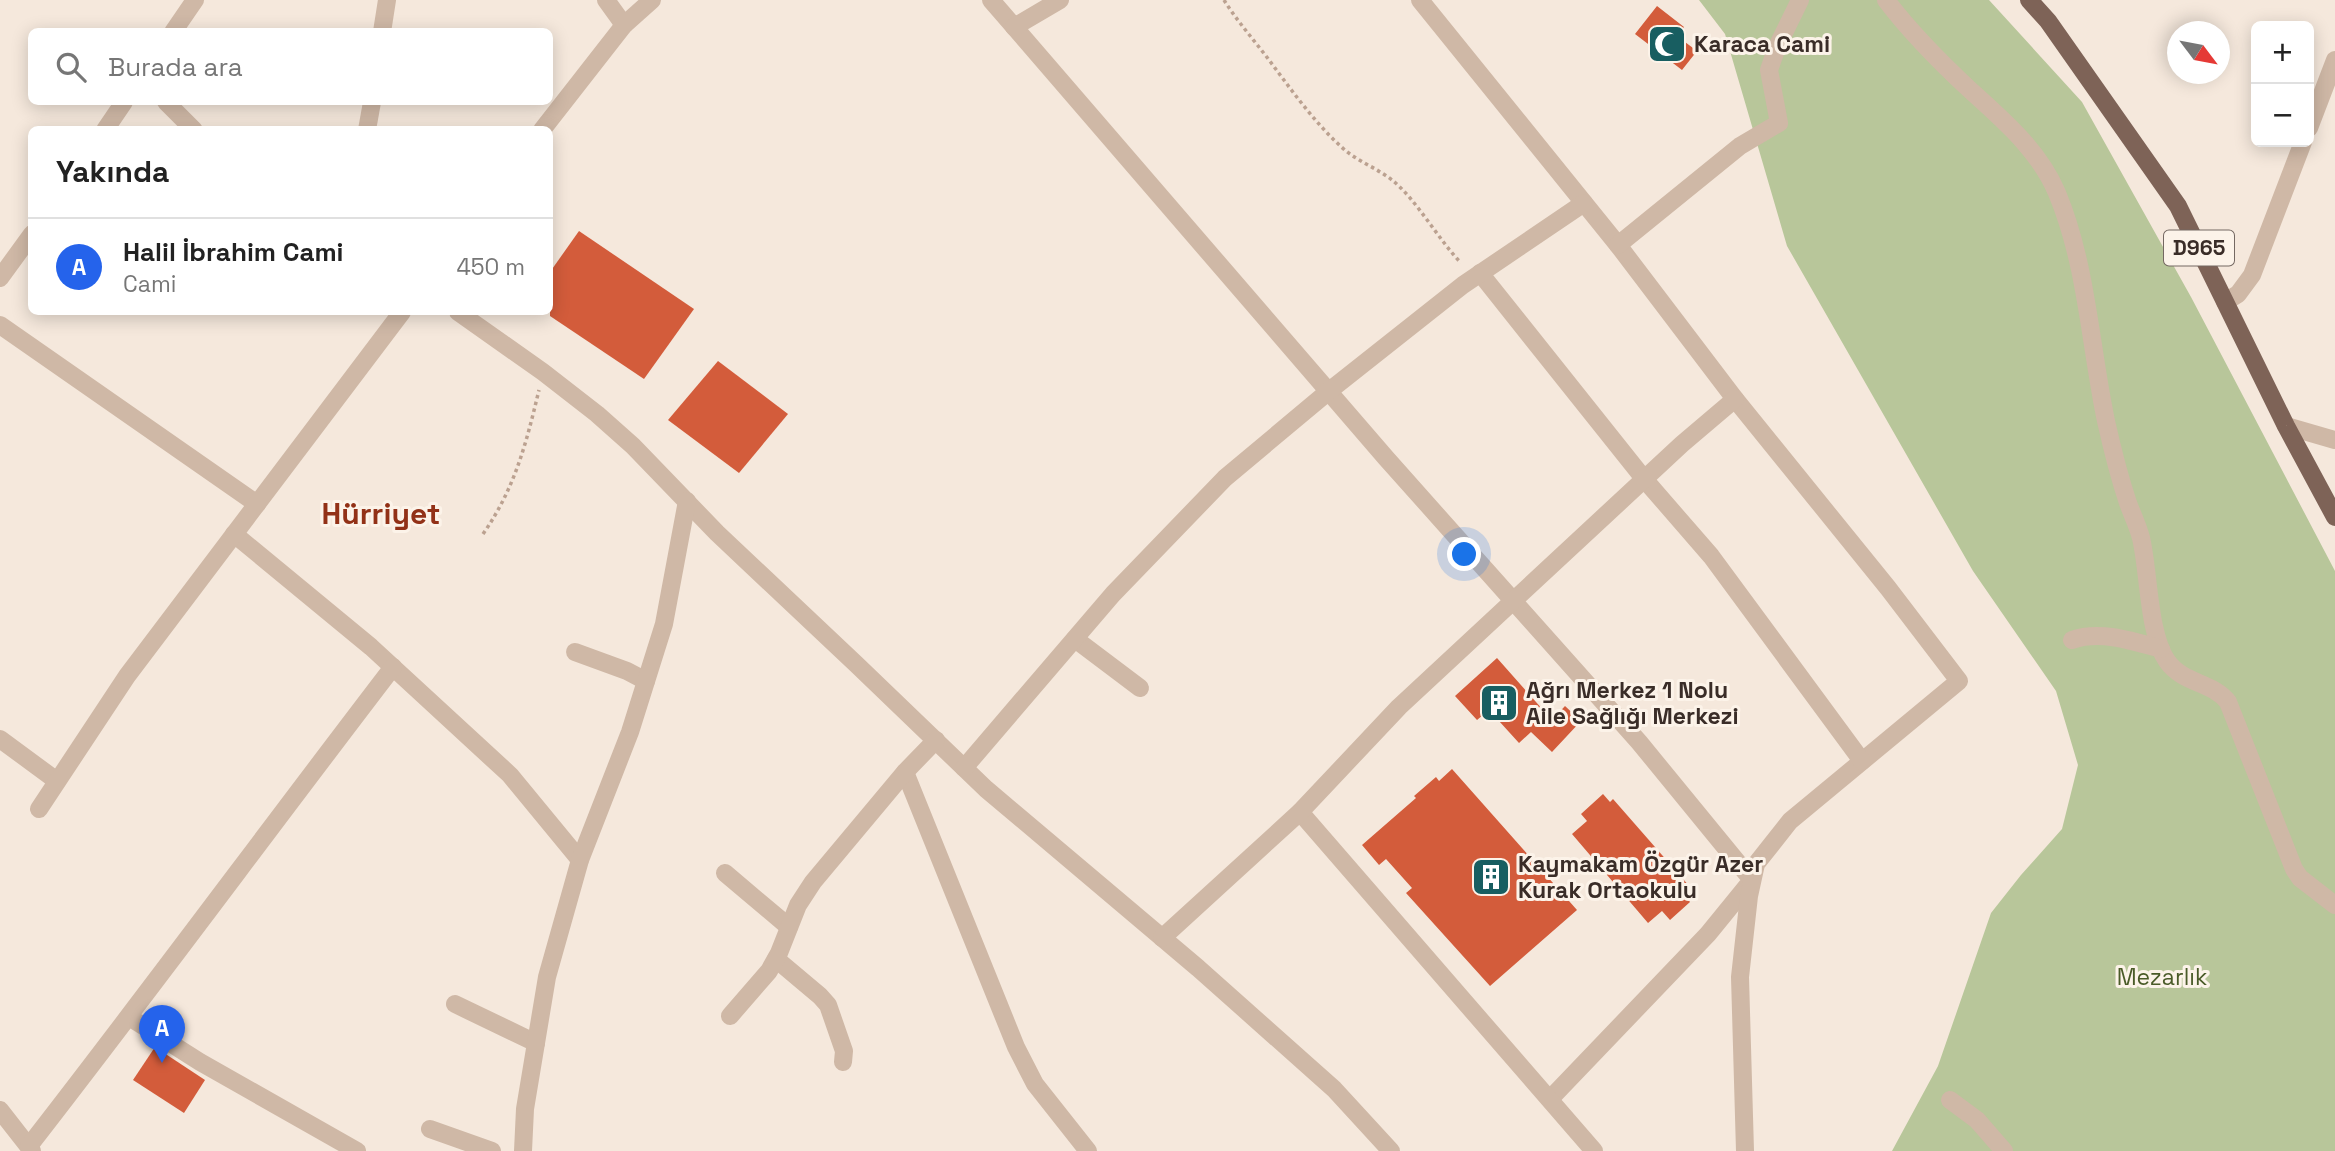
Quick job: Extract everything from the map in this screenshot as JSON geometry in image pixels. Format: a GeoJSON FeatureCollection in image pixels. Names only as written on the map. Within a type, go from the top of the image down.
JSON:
{"type":"FeatureCollection","features":[{"type":"Feature","properties":{"kind":"main road","name":"D965"},"geometry":{"type":"LineString","coordinates":[[2029,0],[2048,21],[2178,206],[2286,426],[2335,517]]}},
{"type":"Feature","properties":{"kind":"street"},"geometry":{"type":"LineString","coordinates":[[176,28],[195,0]]}},
{"type":"Feature","properties":{"kind":"street"},"geometry":{"type":"LineString","coordinates":[[383,28],[387,0]]}},
{"type":"Feature","properties":{"kind":"street"},"geometry":{"type":"LineString","coordinates":[[606,0],[624,25]]}},
{"type":"Feature","properties":{"kind":"street"},"geometry":{"type":"LineString","coordinates":[[545,126],[624,25],[652,0]]}},
{"type":"Feature","properties":{"kind":"street"},"geometry":{"type":"LineString","coordinates":[[991,0],[1329,391],[1639,742],[1752,880]]}},
{"type":"Feature","properties":{"kind":"street"},"geometry":{"type":"LineString","coordinates":[[1014,27],[1060,0]]}},
{"type":"Feature","properties":{"kind":"street"},"geometry":{"type":"LineString","coordinates":[[1420,0],[1618,245],[1735,399],[1888,588],[1959,681],[1790,821],[1756,864],[1740,977],[1745,1151]]}},
{"type":"Feature","properties":{"kind":"street"},"geometry":{"type":"LineString","coordinates":[[1618,245],[1740,146],[1779,123],[1769,69],[1800,0]]}},
{"type":"Feature","properties":{"kind":"street"},"geometry":{"type":"LineString","coordinates":[[1886,0],[1911,32],[2030,148],[2045,168],[2057,194],[2077,257],[2106,420],[2115,460],[2141,538],[2161,649],[2175,670],[2188,680],[2218,692],[2228,702],[2294,869],[2300,878],[2335,905]]}},
{"type":"Feature","properties":{"kind":"street"},"geometry":{"type":"LineString","coordinates":[[2314,115],[2335,60]]}},
{"type":"Feature","properties":{"kind":"street"},"geometry":{"type":"LineString","coordinates":[[107,126],[122,105]]}},
{"type":"Feature","properties":{"kind":"street"},"geometry":{"type":"LineString","coordinates":[[169,105],[190,126]]}},
{"type":"Feature","properties":{"kind":"street"},"geometry":{"type":"LineString","coordinates":[[368,126],[371,105]]}},
{"type":"Feature","properties":{"kind":"street"},"geometry":{"type":"LineString","coordinates":[[2225,302],[2238,294],[2252,275],[2302,147]]}},
{"type":"Feature","properties":{"kind":"street"},"geometry":{"type":"LineString","coordinates":[[964,768],[1113,594],[1226,478],[1329,391],[1477,275],[1584,203]]}},
{"type":"Feature","properties":{"kind":"street"},"geometry":{"type":"LineString","coordinates":[[0,278],[7,255],[28,237]]}},
{"type":"Feature","properties":{"kind":"street"},"geometry":{"type":"LineString","coordinates":[[1477,275],[1644,480],[1711,556],[1862,761]]}},
{"type":"Feature","properties":{"kind":"street"},"geometry":{"type":"LineString","coordinates":[[39,808],[127,676],[400,315]]}},
{"type":"Feature","properties":{"kind":"street"},"geometry":{"type":"LineString","coordinates":[[462,315],[543,372],[633,446],[717,533],[986,789],[1163,938],[1334,1089],[1391,1151]]}},
{"type":"Feature","properties":{"kind":"street"},"geometry":{"type":"LineString","coordinates":[[0,325],[257,504]]}},
{"type":"Feature","properties":{"kind":"street"},"geometry":{"type":"LineString","coordinates":[[1163,938],[1300,812],[1399,707],[1682,444],[1735,399]]}},
{"type":"Feature","properties":{"kind":"street"},"geometry":{"type":"LineString","coordinates":[[2286,426],[2335,440]]}},
{"type":"Feature","properties":{"kind":"street"},"geometry":{"type":"LineString","coordinates":[[523,1151],[525,1109],[547,977],[580,860],[630,732],[664,624],[687,501]]}},
{"type":"Feature","properties":{"kind":"street"},"geometry":{"type":"LineString","coordinates":[[234,534],[393,667],[510,775],[580,860]]}},
{"type":"Feature","properties":{"kind":"street"},"geometry":{"type":"LineString","coordinates":[[2072,640],[2094,636],[2124,639],[2161,649]]}},
{"type":"Feature","properties":{"kind":"street"},"geometry":{"type":"LineString","coordinates":[[1075,639],[1140,688]]}},
{"type":"Feature","properties":{"kind":"street"},"geometry":{"type":"LineString","coordinates":[[575,652],[646,681]]}},
{"type":"Feature","properties":{"kind":"street"},"geometry":{"type":"LineString","coordinates":[[0,1110],[31,1148],[247,856],[393,667]]}},
{"type":"Feature","properties":{"kind":"street"},"geometry":{"type":"LineString","coordinates":[[0,739],[57,781]]}},
{"type":"Feature","properties":{"kind":"street"},"geometry":{"type":"LineString","coordinates":[[730,1016],[776,959],[799,905],[813,882],[905,772],[936,740]]}},
{"type":"Feature","properties":{"kind":"street"},"geometry":{"type":"LineString","coordinates":[[905,772],[1016,1047],[1035,1084],[1088,1151]]}},
{"type":"Feature","properties":{"kind":"street"},"geometry":{"type":"LineString","coordinates":[[1300,812],[1594,1151]]}},
{"type":"Feature","properties":{"kind":"street"},"geometry":{"type":"LineString","coordinates":[[726,873],[789,927]]}},
{"type":"Feature","properties":{"kind":"street"},"geometry":{"type":"LineString","coordinates":[[1550,1099],[1708,934],[1752,880]]}},
{"type":"Feature","properties":{"kind":"street"},"geometry":{"type":"LineString","coordinates":[[776,959],[828,1005],[844,1051],[843,1062]]}},
{"type":"Feature","properties":{"kind":"street"},"geometry":{"type":"LineString","coordinates":[[455,1004],[536,1043]]}},
{"type":"Feature","properties":{"kind":"street"},"geometry":{"type":"LineString","coordinates":[[129,1017],[200,1062],[357,1151]]}},
{"type":"Feature","properties":{"kind":"street"},"geometry":{"type":"LineString","coordinates":[[1951,1100],[1977,1120],[2004,1151]]}},
{"type":"Feature","properties":{"kind":"street"},"geometry":{"type":"LineString","coordinates":[[430,1129],[492,1151]]}},
{"type":"Feature","properties":{"kind":"path"},"geometry":{"type":"LineString","coordinates":[[1224,0],[1326,131],[1346,151],[1374,171],[1391,179],[1443,244],[1477,275]]}},
{"type":"Feature","properties":{"kind":"path"},"geometry":{"type":"LineString","coordinates":[[483,534],[503,505],[512,486],[543,372]]}},
{"type":"Feature","properties":{"kind":"green space","name":"Mezarlık"},"geometry":{"type":"Polygon","coordinates":[[[1699,0],[1989,0],[2082,102],[2191,297],[2335,571],[2335,1151],[1892,1151],[1938,1066],[1991,913],[2062,829],[2078,765],[2056,691],[1973,571],[1787,246],[1725,34],[1699,0]]]}},
{"type":"Feature","properties":{"kind":"building","name":"Karaca Cami"},"geometry":{"type":"Polygon","coordinates":[[[1657,6],[1684,27],[1677,36],[1697,51],[1682,70],[1635,34],[1657,6]]]}},
{"type":"Feature","properties":{"kind":"building"},"geometry":{"type":"Polygon","coordinates":[[[579,231],[694,309],[644,379],[550,316],[553,315],[553,268],[579,231]]]}},
{"type":"Feature","properties":{"kind":"building"},"geometry":{"type":"Polygon","coordinates":[[[718,361],[788,414],[739,473],[668,420],[718,361]]]}},
{"type":"Feature","properties":{"kind":"building","name":"Ağrı Merkez 1 Nolu Aile Sağlığı Merkezi"},"geometry":{"type":"Polygon","coordinates":[[[1497,658],[1552,720],[1565,706],[1581,721],[1552,752],[1531,732],[1519,743],[1489,710],[1477,720],[1455,696],[1497,658]]]}},
{"type":"Feature","properties":{"kind":"building","name":"Kaymakam Özgür Azer Kurak Ortaokulu"},"geometry":{"type":"Polygon","coordinates":[[[1452,769],[1577,910],[1490,986],[1406,893],[1412,888],[1386,859],[1379,865],[1362,845],[1436,777],[1439,781],[1452,769]]]}},
{"type":"Feature","properties":{"kind":"building"},"geometry":{"type":"Polygon","coordinates":[[[1603,794],[1610,802],[1613,799],[1690,887],[1683,893],[1690,902],[1670,920],[1662,911],[1648,923],[1572,834],[1587,821],[1581,814],[1603,794]]]}},
{"type":"Feature","properties":{"kind":"building"},"geometry":{"type":"Polygon","coordinates":[[[155,1047],[205,1080],[184,1113],[133,1080],[155,1047]]]}},
{"type":"Feature","properties":{"kind":"place","name":"Karaca Cami"},"geometry":{"type":"Point","coordinates":[1667,44]}},
{"type":"Feature","properties":{"kind":"place","name":"Ağrı Merkez 1 Nolu Aile Sağlığı Merkezi"},"geometry":{"type":"Point","coordinates":[1499,703]}},
{"type":"Feature","properties":{"kind":"place","name":"Kaymakam Özgür Azer Kurak Ortaokulu"},"geometry":{"type":"Point","coordinates":[1491,877]}},
{"type":"Feature","properties":{"kind":"place","name":"Halil İbrahim Cami"},"geometry":{"type":"Point","coordinates":[162,1063]}},
{"type":"Feature","properties":{"kind":"district","name":"Hürriyet"},"geometry":{"type":"Point","coordinates":[381,514]}}]}
